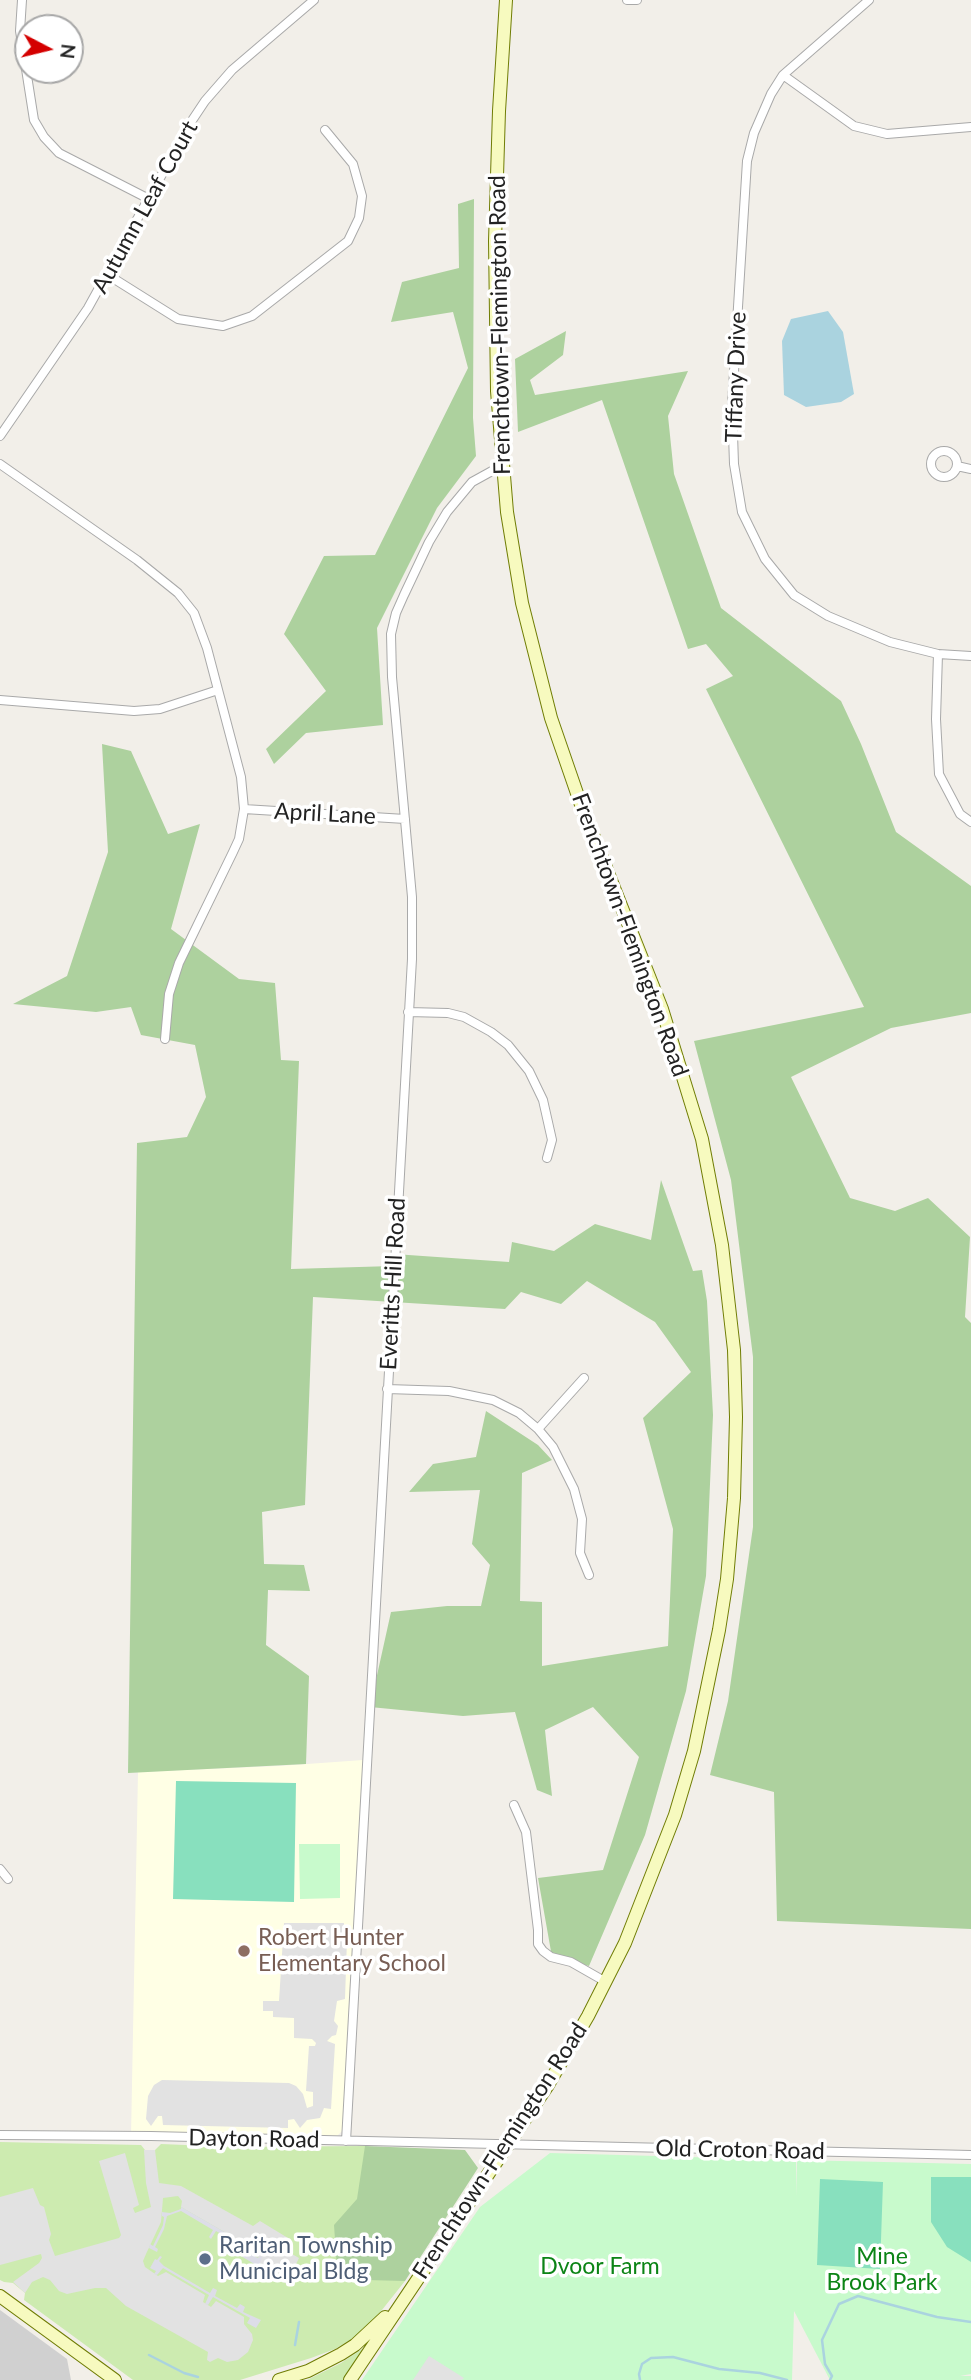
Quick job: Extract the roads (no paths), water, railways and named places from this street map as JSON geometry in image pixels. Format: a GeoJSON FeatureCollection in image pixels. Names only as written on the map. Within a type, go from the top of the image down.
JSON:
{"type":"FeatureCollection","features":[{"type":"Feature","properties":{"kind":"main road","name":"Frenchtown-Flemington Road"},"geometry":{"type":"LineString","coordinates":[[350,2380],[562,2062],[606,1982],[642,1904],[675,1815],[694,1751],[710,1679],[727,1579],[734,1498],[734,1350],[722,1245],[702,1139],[662,1009],[587,821],[551,718],[518,584],[501,466],[496,380],[495,241],[506,0]]}},
{"type":"Feature","properties":{"kind":"main road"},"geometry":{"type":"LineString","coordinates":[[0,2296],[116,2380]]}},
{"type":"Feature","properties":{"kind":"main road","name":"Frenchtown-Flemington Road"},"geometry":{"type":"LineString","coordinates":[[279,2380],[326,2363],[355,2345],[403,2300]]}},
{"type":"Feature","properties":{"kind":"street"},"geometry":{"type":"LineString","coordinates":[[23,0],[20,31],[34,120],[44,137],[59,153],[149,199]]}},
{"type":"Feature","properties":{"kind":"street","name":"Autumn Leaf Court"},"geometry":{"type":"LineString","coordinates":[[0,436],[89,308],[191,122],[218,85],[314,0]]}},
{"type":"Feature","properties":{"kind":"street"},"geometry":{"type":"LineString","coordinates":[[627,0],[636,0]]}},
{"type":"Feature","properties":{"kind":"street","name":"Tiffany Drive"},"geometry":{"type":"LineString","coordinates":[[869,0],[783,75],[771,94],[754,133],[747,162],[732,404],[734,464],[741,512],[765,559],[794,595],[828,616],[890,642],[938,654],[971,656]]}},
{"type":"Feature","properties":{"kind":"street"},"geometry":{"type":"LineString","coordinates":[[783,75],[854,126],[887,134],[971,127]]}},
{"type":"Feature","properties":{"kind":"street"},"geometry":{"type":"LineString","coordinates":[[108,275],[178,319],[223,326],[252,316],[348,241],[359,218],[362,196],[353,164],[326,130]]}},
{"type":"Feature","properties":{"kind":"street"},"geometry":{"type":"LineString","coordinates":[[0,464],[137,560],[178,593],[194,613],[201,630],[241,777],[244,809],[233,852],[178,964],[169,995],[165,1039]]}},
{"type":"Feature","properties":{"kind":"street","name":"Everitts Hill Road"},"geometry":{"type":"LineString","coordinates":[[346,2141],[412,897],[390,654],[391,634],[396,613],[429,542],[456,500],[472,482],[501,466]]}},
{"type":"Feature","properties":{"kind":"street"},"geometry":{"type":"LineString","coordinates":[[957,466],[971,468]]}},
{"type":"Feature","properties":{"kind":"street"},"geometry":{"type":"LineString","coordinates":[[938,654],[936,719],[939,774],[960,814],[971,822]]}},
{"type":"Feature","properties":{"kind":"street"},"geometry":{"type":"LineString","coordinates":[[0,700],[134,711],[160,709],[218,690]]}},
{"type":"Feature","properties":{"kind":"street","name":"April Lane"},"geometry":{"type":"LineString","coordinates":[[244,809],[405,819]]}},
{"type":"Feature","properties":{"kind":"street"},"geometry":{"type":"LineString","coordinates":[[408,1012],[448,1013],[464,1017],[508,1045],[529,1071],[543,1100],[552,1140],[547,1158]]}},
{"type":"Feature","properties":{"kind":"street"},"geometry":{"type":"LineString","coordinates":[[538,1429],[584,1378]]}},
{"type":"Feature","properties":{"kind":"street"},"geometry":{"type":"LineString","coordinates":[[387,1388],[449,1391],[493,1400],[519,1413],[538,1429],[553,1447],[574,1489],[582,1519],[580,1553],[589,1575]]}},
{"type":"Feature","properties":{"kind":"street"},"geometry":{"type":"LineString","coordinates":[[514,1805],[526,1832],[538,1930],[537,1944],[551,1957],[570,1962],[606,1982]]}},
{"type":"Feature","properties":{"kind":"street"},"geometry":{"type":"LineString","coordinates":[[0,1869],[8,1879]]}},
{"type":"Feature","properties":{"kind":"street","name":"Dayton Road"},"geometry":{"type":"LineString","coordinates":[[0,2135],[508,2145]]}},
{"type":"Feature","properties":{"kind":"street","name":"Old Croton Road"},"geometry":{"type":"LineString","coordinates":[[508,2145],[971,2155]]}},
{"type":"Feature","properties":{"kind":"water"},"geometry":{"type":"Polygon","coordinates":[[[828,311],[843,332],[854,394],[841,402],[806,407],[784,395],[782,341],[791,319],[828,311]]]}},
{"type":"Feature","properties":{"kind":"waterway"},"geometry":{"type":"LineString","coordinates":[[830,2380],[832,2376],[825,2364],[822,2340],[839,2304],[858,2296],[937,2317],[971,2322]]}},
{"type":"Feature","properties":{"kind":"waterway"},"geometry":{"type":"LineString","coordinates":[[295,2345],[299,2322]]}},
{"type":"Feature","properties":{"kind":"waterway"},"geometry":{"type":"LineString","coordinates":[[149,2355],[198,2377]]}},
{"type":"Feature","properties":{"kind":"waterway"},"geometry":{"type":"LineString","coordinates":[[640,2380],[642,2364],[651,2358],[673,2357],[719,2369],[760,2373],[787,2380]]}},
{"type":"Feature","properties":{"kind":"place","name":"Robert Hunter Elementary School"},"geometry":{"type":"Point","coordinates":[244,1951]}},
{"type":"Feature","properties":{"kind":"place","name":"Raritan Township Municipal Bldg"},"geometry":{"type":"Point","coordinates":[205,2259]}},
{"type":"Feature","properties":{"kind":"park label","name":"Dvoor Farm"},"geometry":{"type":"Point","coordinates":[600,2267]}},
{"type":"Feature","properties":{"kind":"park label","name":"Mine Brook Park"},"geometry":{"type":"Point","coordinates":[882,2270]}}]}
